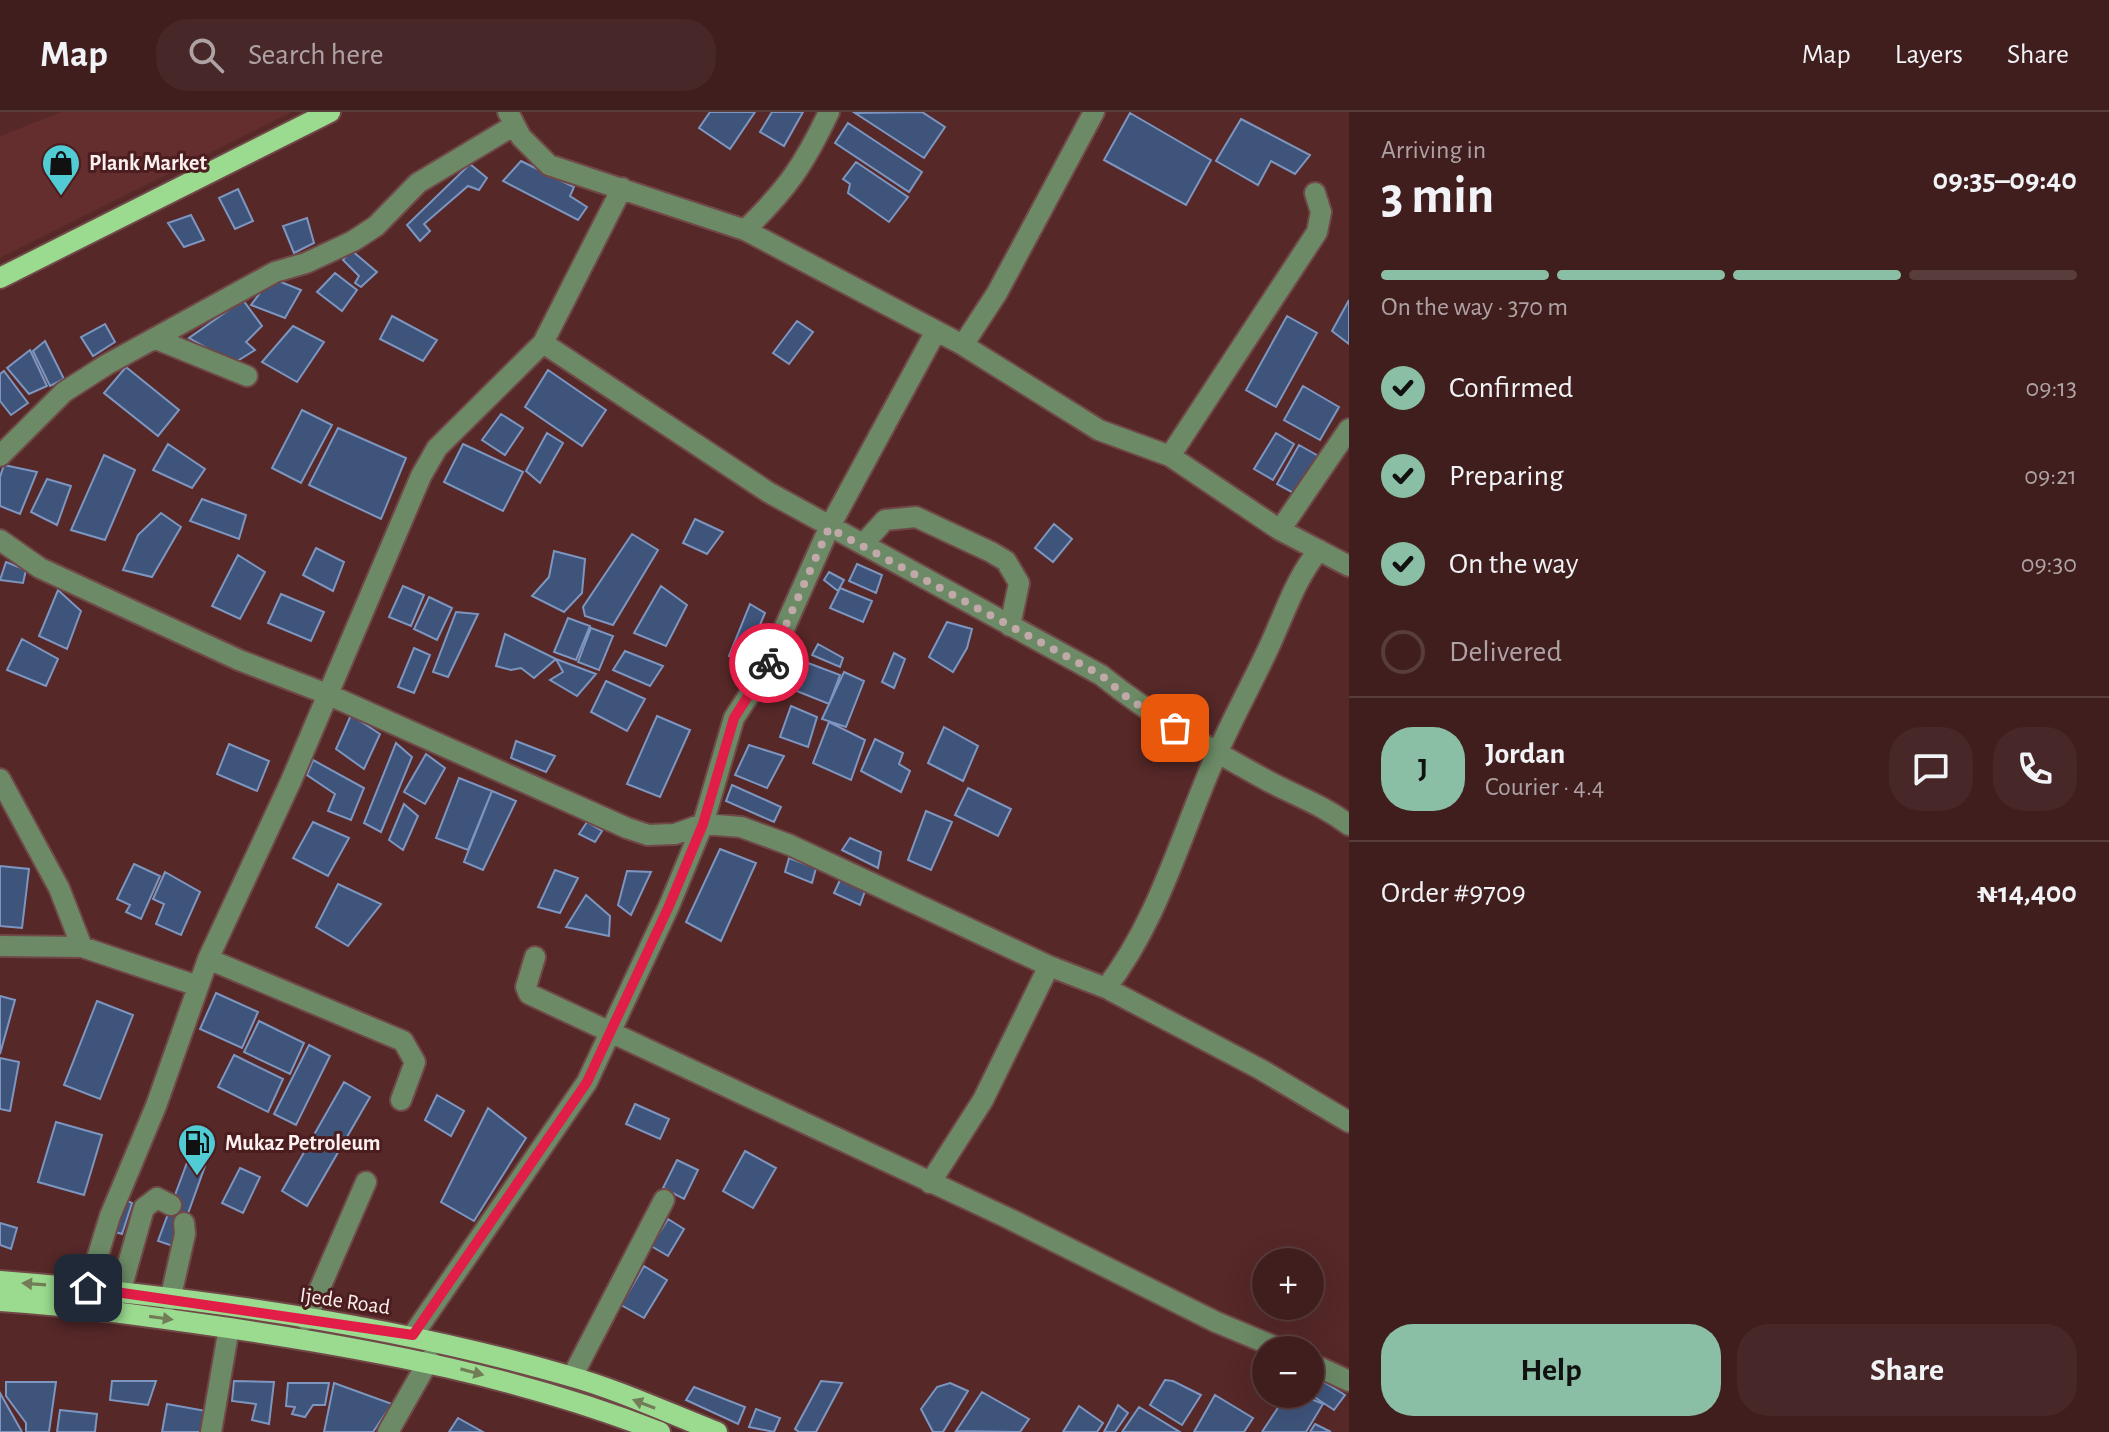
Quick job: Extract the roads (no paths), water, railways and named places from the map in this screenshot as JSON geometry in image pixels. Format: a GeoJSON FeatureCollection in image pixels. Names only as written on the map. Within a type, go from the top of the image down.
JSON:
{"type":"FeatureCollection","features":[{"type":"Feature","properties":{"kind":"main road"},"geometry":{"type":"LineString","coordinates":[[0,278],[330,112]]}},
{"type":"Feature","properties":{"kind":"main road","name":"Ijede Road"},"geometry":{"type":"LineString","coordinates":[[0,1281],[88,1288],[413,1335],[572,1377],[717,1432]]}},
{"type":"Feature","properties":{"kind":"main road","name":"Ijede Road"},"geometry":{"type":"LineString","coordinates":[[0,1301],[80,1307],[429,1360],[561,1395],[648,1430]]}},
{"type":"Feature","properties":{"kind":"street"},"geometry":{"type":"LineString","coordinates":[[745,230],[787,188],[805,163],[829,112]]}},
{"type":"Feature","properties":{"kind":"street"},"geometry":{"type":"LineString","coordinates":[[963,345],[997,293],[1094,112]]}},
{"type":"Feature","properties":{"kind":"street"},"geometry":{"type":"LineString","coordinates":[[0,456],[64,392],[275,272],[306,263],[353,241],[376,226],[418,183],[510,119],[549,165],[745,230],[963,345],[1099,430],[1170,456],[1280,530],[1349,566]]}},
{"type":"Feature","properties":{"kind":"street"},"geometry":{"type":"LineString","coordinates":[[88,1288],[110,1216],[156,1106],[208,959],[421,476],[437,448],[543,343],[622,188]]}},
{"type":"Feature","properties":{"kind":"street"},"geometry":{"type":"LineString","coordinates":[[1170,456],[1317,232],[1321,212],[1315,193]]}},
{"type":"Feature","properties":{"kind":"street"},"geometry":{"type":"LineString","coordinates":[[413,1335],[587,1082],[703,824],[734,718],[766,669],[829,528],[936,331]]}},
{"type":"Feature","properties":{"kind":"street"},"geometry":{"type":"LineString","coordinates":[[156,339],[247,376]]}},
{"type":"Feature","properties":{"kind":"street"},"geometry":{"type":"LineString","coordinates":[[543,343],[768,492],[1101,675],[1147,713],[1272,783],[1327,807],[1349,825]]}},
{"type":"Feature","properties":{"kind":"street"},"geometry":{"type":"LineString","coordinates":[[1280,530],[1349,429]]}},
{"type":"Feature","properties":{"kind":"street"},"geometry":{"type":"LineString","coordinates":[[863,544],[885,520],[916,517],[991,552],[1006,561],[1019,583],[1010,626]]}},
{"type":"Feature","properties":{"kind":"street"},"geometry":{"type":"LineString","coordinates":[[0,540],[40,568],[239,660],[327,694],[627,828],[648,835],[675,834],[703,824],[741,827],[790,845],[1049,966],[1106,988],[1260,1069],[1349,1122]]}},
{"type":"Feature","properties":{"kind":"street"},"geometry":{"type":"LineString","coordinates":[[1106,988],[1131,956],[1153,912],[1217,752],[1278,628],[1301,572],[1319,550]]}},
{"type":"Feature","properties":{"kind":"street"},"geometry":{"type":"LineString","coordinates":[[0,779],[59,888],[82,947]]}},
{"type":"Feature","properties":{"kind":"street"},"geometry":{"type":"LineString","coordinates":[[0,946],[82,947],[198,986]]}},
{"type":"Feature","properties":{"kind":"street"},"geometry":{"type":"LineString","coordinates":[[535,957],[526,987],[529,994],[930,1183],[1179,1305],[1252,1337]]}},
{"type":"Feature","properties":{"kind":"street"},"geometry":{"type":"LineString","coordinates":[[208,959],[403,1041],[415,1062],[401,1100]]}},
{"type":"Feature","properties":{"kind":"street"},"geometry":{"type":"LineString","coordinates":[[930,1183],[983,1100],[1049,966]]}},
{"type":"Feature","properties":{"kind":"street"},"geometry":{"type":"LineString","coordinates":[[306,1320],[366,1182]]}},
{"type":"Feature","properties":{"kind":"street"},"geometry":{"type":"LineString","coordinates":[[120,1293],[144,1208],[157,1198],[171,1205]]}},
{"type":"Feature","properties":{"kind":"street"},"geometry":{"type":"LineString","coordinates":[[572,1377],[664,1200]]}},
{"type":"Feature","properties":{"kind":"street"},"geometry":{"type":"LineString","coordinates":[[170,1300],[185,1234],[184,1223]]}},
{"type":"Feature","properties":{"kind":"street"},"geometry":{"type":"LineString","coordinates":[[211,1432],[229,1328]]}},
{"type":"Feature","properties":{"kind":"street"},"geometry":{"type":"LineString","coordinates":[[388,1432],[429,1360]]}},
{"type":"Feature","properties":{"kind":"street"},"geometry":{"type":"LineString","coordinates":[[1324,1369],[1349,1381]]}},
{"type":"Feature","properties":{"kind":"place","name":"Plank Market"},"geometry":{"type":"Point","coordinates":[61,197]}},
{"type":"Feature","properties":{"kind":"place","name":"Mukaz Petroleum"},"geometry":{"type":"Point","coordinates":[197,1177]}}]}
